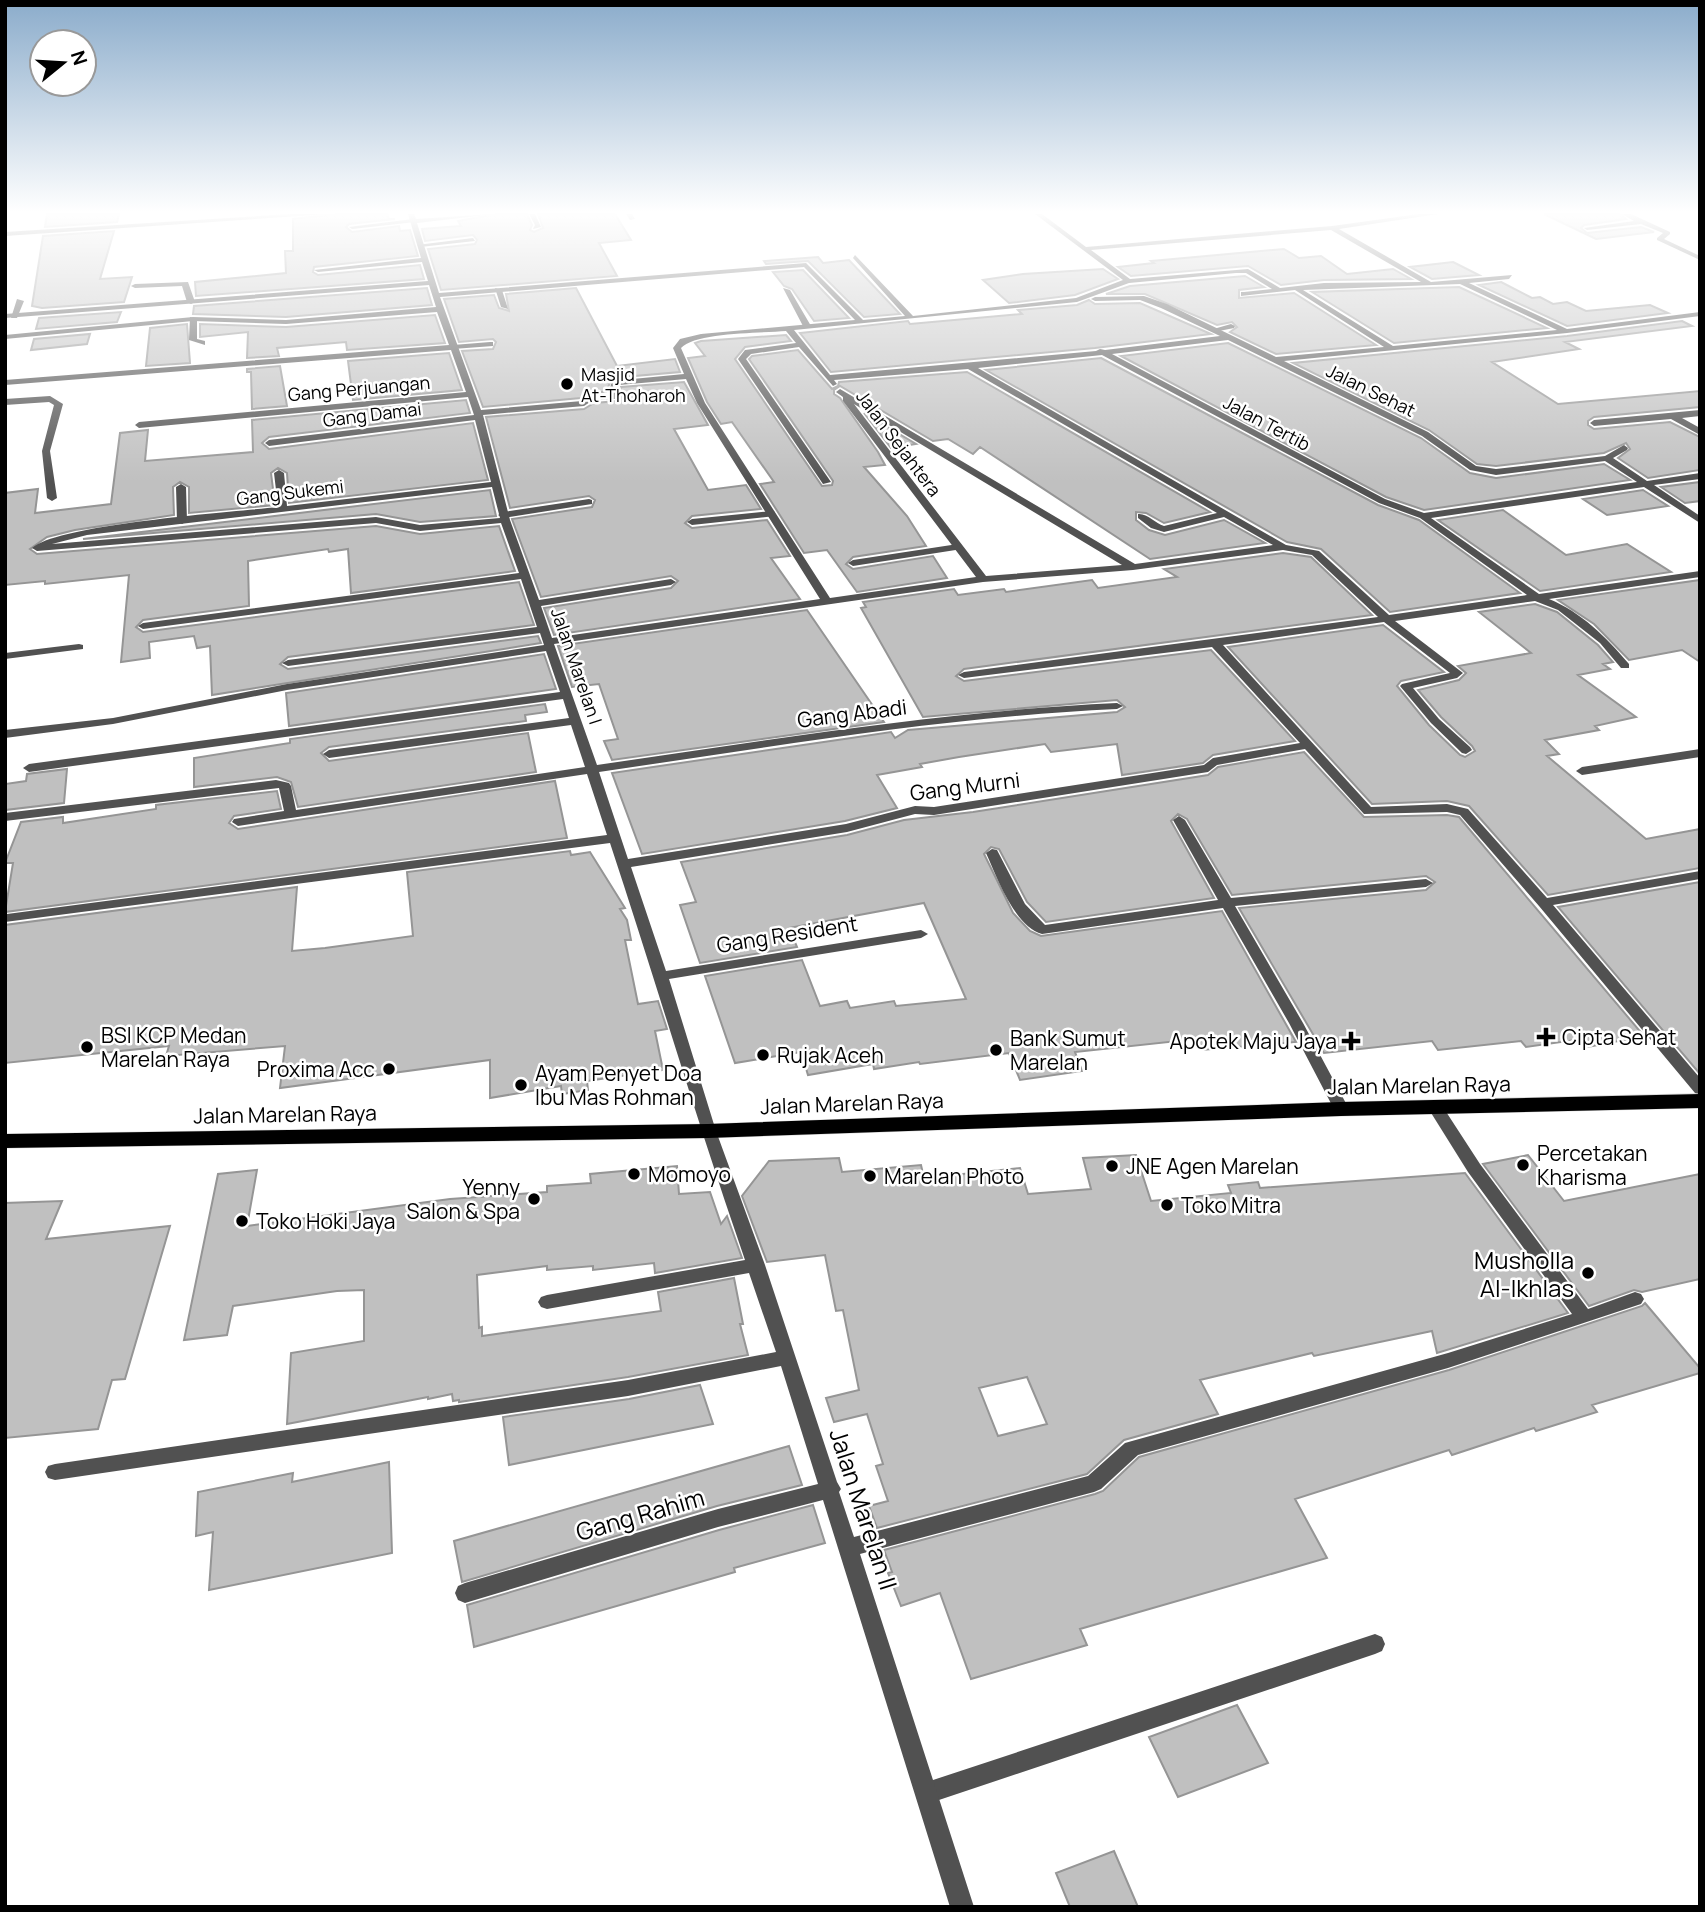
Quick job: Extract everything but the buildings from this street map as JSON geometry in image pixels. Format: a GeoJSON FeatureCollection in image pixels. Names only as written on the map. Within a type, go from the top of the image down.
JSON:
{"type":"FeatureCollection","features":[{"type":"Feature","properties":{"kind":"main road","name":"Jalan Marelan Raya"},"geometry":{"type":"LineString","coordinates":[[5,1141],[708,1130],[1340,1109],[1700,1101]]}},
{"type":"Feature","properties":{"kind":"street"},"geometry":{"type":"LineString","coordinates":[[10,316],[175,303]]}},
{"type":"Feature","properties":{"kind":"street","name":"Jalan Marelan I"},"geometry":{"type":"LineString","coordinates":[[438,303],[479,415],[504,518],[624,864],[708,1130]]}},
{"type":"Feature","properties":{"kind":"street"},"geometry":{"type":"LineString","coordinates":[[503,303],[505,307]]}},
{"type":"Feature","properties":{"kind":"street"},"geometry":{"type":"LineString","coordinates":[[794,303],[807,326]]}},
{"type":"Feature","properties":{"kind":"street"},"geometry":{"type":"LineString","coordinates":[[843,303],[861,322]]}},
{"type":"Feature","properties":{"kind":"street"},"geometry":{"type":"LineString","coordinates":[[897,303],[911,318]]}},
{"type":"Feature","properties":{"kind":"street"},"geometry":{"type":"LineString","coordinates":[[826,600],[701,402],[687,376],[677,348],[687,339],[1047,303]]}},
{"type":"Feature","properties":{"kind":"street","name":"Jalan Sehat"},"geometry":{"type":"LineString","coordinates":[[1153,303],[1214,330],[1415,429],[1479,470],[1496,472],[1607,457]]}},
{"type":"Feature","properties":{"kind":"street"},"geometry":{"type":"LineString","coordinates":[[1320,303],[1393,349]]}},
{"type":"Feature","properties":{"kind":"street"},"geometry":{"type":"LineString","coordinates":[[1508,303],[1567,331]]}},
{"type":"Feature","properties":{"kind":"street"},"geometry":{"type":"LineString","coordinates":[[5,337],[193,319],[286,322],[440,309]]}},
{"type":"Feature","properties":{"kind":"street"},"geometry":{"type":"LineString","coordinates":[[1273,360],[1567,331],[1700,314]]}},
{"type":"Feature","properties":{"kind":"street"},"geometry":{"type":"LineString","coordinates":[[193,319],[193,340],[202,343]]}},
{"type":"Feature","properties":{"kind":"street"},"geometry":{"type":"LineString","coordinates":[[1214,330],[1231,326]]}},
{"type":"Feature","properties":{"kind":"street","name":"Jalan Sejahtera"},"geometry":{"type":"LineString","coordinates":[[788,328],[840,391],[983,579]]}},
{"type":"Feature","properties":{"kind":"street"},"geometry":{"type":"LineString","coordinates":[[828,378],[1045,360],[1228,337]]}},
{"type":"Feature","properties":{"kind":"street"},"geometry":{"type":"LineString","coordinates":[[5,383],[490,344]]}},
{"type":"Feature","properties":{"kind":"street"},"geometry":{"type":"LineString","coordinates":[[802,344],[748,352],[742,359],[826,482]]}},
{"type":"Feature","properties":{"kind":"street","name":"Jalan Tertib"},"geometry":{"type":"LineString","coordinates":[[1100,351],[1382,501],[1423,516]]}},
{"type":"Feature","properties":{"kind":"street"},"geometry":{"type":"LineString","coordinates":[[969,366],[1283,548]]}},
{"type":"Feature","properties":{"kind":"street","name":"Gang Damai"},"geometry":{"type":"LineString","coordinates":[[269,443],[584,403],[591,398],[612,397],[615,383],[687,376]]}},
{"type":"Feature","properties":{"kind":"street"},"geometry":{"type":"LineString","coordinates":[[840,391],[1133,568]]}},
{"type":"Feature","properties":{"kind":"street","name":"Gang Perjuangan"},"geometry":{"type":"LineString","coordinates":[[139,425],[472,394]]}},
{"type":"Feature","properties":{"kind":"street"},"geometry":{"type":"LineString","coordinates":[[5,402],[44,399],[58,401],[59,408],[46,451],[52,498]]}},
{"type":"Feature","properties":{"kind":"street"},"geometry":{"type":"LineString","coordinates":[[1594,423],[1700,413]]}},
{"type":"Feature","properties":{"kind":"street"},"geometry":{"type":"LineString","coordinates":[[1672,416],[1700,432]]}},
{"type":"Feature","properties":{"kind":"street"},"geometry":{"type":"LineString","coordinates":[[1624,448],[1607,457],[1700,520]]}},
{"type":"Feature","properties":{"kind":"street"},"geometry":{"type":"LineString","coordinates":[[279,473],[284,508]]}},
{"type":"Feature","properties":{"kind":"street"},"geometry":{"type":"LineString","coordinates":[[1423,516],[1700,476]]}},
{"type":"Feature","properties":{"kind":"street","name":"Gang Sukemi"},"geometry":{"type":"LineString","coordinates":[[497,484],[88,532],[47,542],[37,548],[376,520],[420,528],[504,518]]}},
{"type":"Feature","properties":{"kind":"street"},"geometry":{"type":"LineString","coordinates":[[181,487],[182,521]]}},
{"type":"Feature","properties":{"kind":"street"},"geometry":{"type":"LineString","coordinates":[[504,518],[589,502]]}},
{"type":"Feature","properties":{"kind":"street"},"geometry":{"type":"LineString","coordinates":[[692,522],[772,514]]}},
{"type":"Feature","properties":{"kind":"street"},"geometry":{"type":"LineString","coordinates":[[1141,516],[1154,526],[1164,528],[1223,514]]}},
{"type":"Feature","properties":{"kind":"street"},"geometry":{"type":"LineString","coordinates":[[1423,516],[1538,598],[1562,608],[1583,623],[1604,641],[1625,666]]}},
{"type":"Feature","properties":{"kind":"street"},"geometry":{"type":"LineString","coordinates":[[853,563],[958,547]]}},
{"type":"Feature","properties":{"kind":"street"},"geometry":{"type":"LineString","coordinates":[[5,734],[113,721],[288,687],[826,600],[983,579],[1133,568],[1283,548],[1315,553],[1388,620],[1457,673],[1406,687],[1435,721],[1466,750]]}},
{"type":"Feature","properties":{"kind":"street"},"geometry":{"type":"LineString","coordinates":[[964,675],[1388,620],[1700,574]]}},
{"type":"Feature","properties":{"kind":"street"},"geometry":{"type":"LineString","coordinates":[[142,626],[525,575]]}},
{"type":"Feature","properties":{"kind":"street"},"geometry":{"type":"LineString","coordinates":[[536,604],[671,582]]}},
{"type":"Feature","properties":{"kind":"street"},"geometry":{"type":"LineString","coordinates":[[288,663],[544,629]]}},
{"type":"Feature","properties":{"kind":"street"},"geometry":{"type":"LineString","coordinates":[[1215,643],[1368,811],[1447,808],[1464,812],[1545,903],[1700,1089]]}},
{"type":"Feature","properties":{"kind":"street"},"geometry":{"type":"LineString","coordinates":[[5,656],[79,647]]}},
{"type":"Feature","properties":{"kind":"street"},"geometry":{"type":"LineString","coordinates":[[29,768],[567,695]]}},
{"type":"Feature","properties":{"kind":"street","name":"Gang Abadi"},"geometry":{"type":"LineString","coordinates":[[238,822],[290,812],[791,740],[1030,710],[1117,706]]}},
{"type":"Feature","properties":{"kind":"street"},"geometry":{"type":"LineString","coordinates":[[329,754],[576,721]]}},
{"type":"Feature","properties":{"kind":"street","name":"Gang Murni"},"geometry":{"type":"LineString","coordinates":[[624,864],[847,828],[915,810],[934,811],[1146,780],[1208,768],[1213,762],[1309,745]]}},
{"type":"Feature","properties":{"kind":"street"},"geometry":{"type":"LineString","coordinates":[[1582,771],[1700,753]]}},
{"type":"Feature","properties":{"kind":"street"},"geometry":{"type":"LineString","coordinates":[[5,817],[276,784],[285,786],[290,812]]}},
{"type":"Feature","properties":{"kind":"street"},"geometry":{"type":"LineString","coordinates":[[1179,820],[1296,1023],[1340,1109]]}},
{"type":"Feature","properties":{"kind":"street"},"geometry":{"type":"LineString","coordinates":[[7,918],[615,838]]}},
{"type":"Feature","properties":{"kind":"street"},"geometry":{"type":"LineString","coordinates":[[992,853],[1024,913],[1031,923],[1042,930],[1225,903],[1426,883]]}},
{"type":"Feature","properties":{"kind":"street"},"geometry":{"type":"LineString","coordinates":[[1545,903],[1700,875]]}},
{"type":"Feature","properties":{"kind":"street","name":"Gang Resident"},"geometry":{"type":"LineString","coordinates":[[661,976],[920,934]]}},
{"type":"Feature","properties":{"kind":"street"},"geometry":{"type":"LineString","coordinates":[[1436,1108],[1475,1168],[1584,1317]]}},
{"type":"Feature","properties":{"kind":"street","name":"Jalan Marelan II"},"geometry":{"type":"LineString","coordinates":[[708,1130],[850,1547],[962,1907]]}},
{"type":"Feature","properties":{"kind":"street"},"geometry":{"type":"LineString","coordinates":[[547,1302],[756,1265]]}},
{"type":"Feature","properties":{"kind":"street"},"geometry":{"type":"LineString","coordinates":[[850,1547],[1094,1483],[1132,1449],[1446,1360],[1635,1299]]}},
{"type":"Feature","properties":{"kind":"street"},"geometry":{"type":"LineString","coordinates":[[55,1472],[628,1388],[787,1357]]}},
{"type":"Feature","properties":{"kind":"street","name":"Gang Rahim"},"geometry":{"type":"LineString","coordinates":[[465,1593],[718,1518],[831,1489]]}},
{"type":"Feature","properties":{"kind":"street"},"geometry":{"type":"LineString","coordinates":[[927,1793],[1374,1644]]}},
{"type":"Feature","properties":{"kind":"place","name":"Masjid At-Thoharoh"},"geometry":{"type":"Point","coordinates":[567,384]}},
{"type":"Feature","properties":{"kind":"place","name":"Cipta Sehat"},"geometry":{"type":"Point","coordinates":[1546,1037]}},
{"type":"Feature","properties":{"kind":"place","name":"Apotek Maju Jaya"},"geometry":{"type":"Point","coordinates":[1351,1041]}},
{"type":"Feature","properties":{"kind":"place","name":"BSI KCP Medan Marelan Raya"},"geometry":{"type":"Point","coordinates":[87,1047]}},
{"type":"Feature","properties":{"kind":"place","name":"Bank Sumut Marelan"},"geometry":{"type":"Point","coordinates":[996,1050]}},
{"type":"Feature","properties":{"kind":"place","name":"Rujak Aceh"},"geometry":{"type":"Point","coordinates":[763,1055]}},
{"type":"Feature","properties":{"kind":"place","name":"Proxima Acc"},"geometry":{"type":"Point","coordinates":[389,1069]}},
{"type":"Feature","properties":{"kind":"place","name":"Ayam Penyet Doa Ibu Mas Rohman"},"geometry":{"type":"Point","coordinates":[521,1085]}},
{"type":"Feature","properties":{"kind":"place","name":"Percetakan Kharisma"},"geometry":{"type":"Point","coordinates":[1523,1165]}},
{"type":"Feature","properties":{"kind":"place","name":"JNE Agen Marelan"},"geometry":{"type":"Point","coordinates":[1112,1166]}},
{"type":"Feature","properties":{"kind":"place","name":"Momoyo"},"geometry":{"type":"Point","coordinates":[634,1174]}},
{"type":"Feature","properties":{"kind":"place","name":"Marelan Photo"},"geometry":{"type":"Point","coordinates":[870,1176]}},
{"type":"Feature","properties":{"kind":"place","name":"Yenny Salon & Spa"},"geometry":{"type":"Point","coordinates":[534,1199]}},
{"type":"Feature","properties":{"kind":"place","name":"Toko Mitra"},"geometry":{"type":"Point","coordinates":[1167,1205]}},
{"type":"Feature","properties":{"kind":"place","name":"Toko Hoki Jaya"},"geometry":{"type":"Point","coordinates":[242,1221]}},
{"type":"Feature","properties":{"kind":"place","name":"Musholla Al-Ikhlas"},"geometry":{"type":"Point","coordinates":[1588,1273]}}]}
